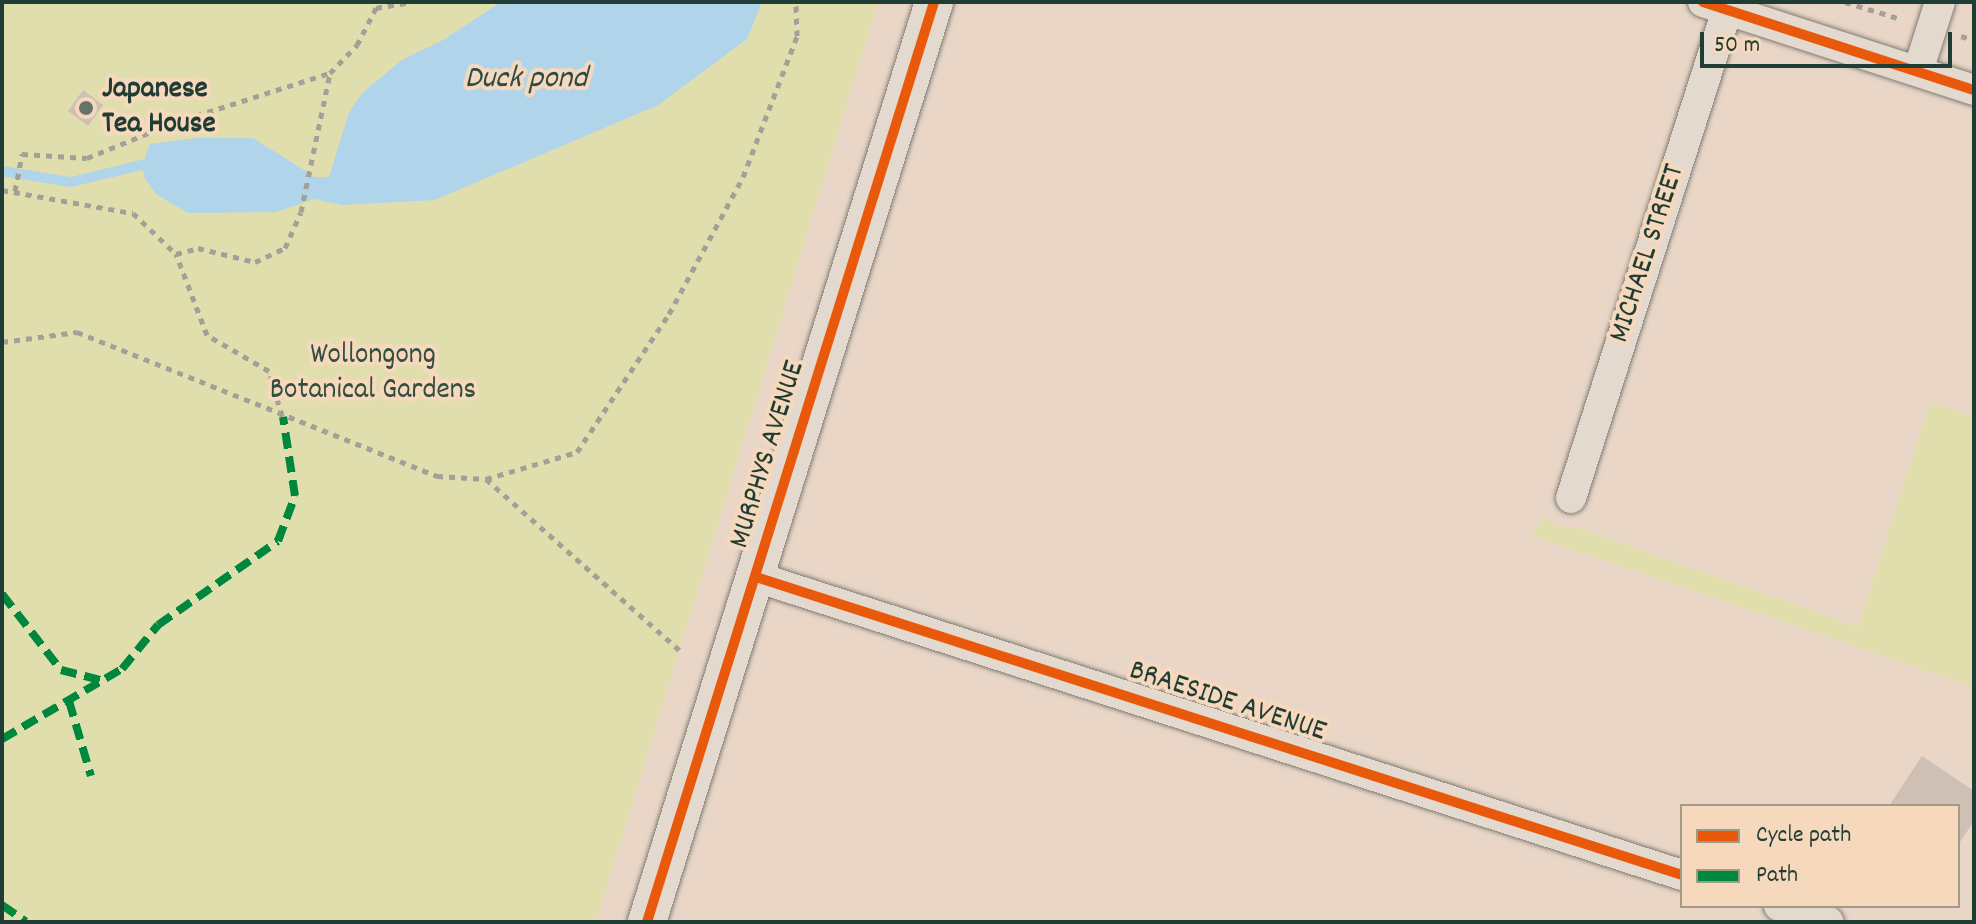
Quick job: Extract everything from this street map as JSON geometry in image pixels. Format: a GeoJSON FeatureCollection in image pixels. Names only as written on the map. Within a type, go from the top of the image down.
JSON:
{"type":"FeatureCollection","features":[{"type":"Feature","properties":{"kind":"street","name":"MURPHYS AVENUE"},"geometry":{"type":"LineString","coordinates":[[647,922],[934,2]]}},
{"type":"Feature","properties":{"kind":"street"},"geometry":{"type":"LineString","coordinates":[[1918,71],[1940,2]]}},
{"type":"Feature","properties":{"kind":"street"},"geometry":{"type":"LineString","coordinates":[[1715,6],[1974,90]]}},
{"type":"Feature","properties":{"kind":"street","name":"MICHAEL STREET"},"geometry":{"type":"LineString","coordinates":[[1571,498],[1715,6]]}},
{"type":"Feature","properties":{"kind":"street","name":"BRAESIDE AVENUE"},"geometry":{"type":"LineString","coordinates":[[756,577],[1680,874]]}},
{"type":"Feature","properties":{"kind":"street"},"geometry":{"type":"LineString","coordinates":[[1785,908],[1829,922]]}},
{"type":"Feature","properties":{"kind":"path"},"geometry":{"type":"LineString","coordinates":[[15,191],[22,154],[87,158],[173,123],[330,73],[357,45],[375,5],[410,2]]}},
{"type":"Feature","properties":{"kind":"path"},"geometry":{"type":"LineString","coordinates":[[2,342],[77,332],[283,417],[437,476],[486,479],[577,452],[669,314],[743,177],[797,36],[796,2]]}},
{"type":"Feature","properties":{"kind":"path"},"geometry":{"type":"LineString","coordinates":[[176,254],[198,248],[255,262],[272,257],[285,248],[301,212],[330,73]]}},
{"type":"Feature","properties":{"kind":"path"},"geometry":{"type":"LineString","coordinates":[[2,190],[133,213],[176,254],[207,335],[269,371],[283,417]]}},
{"type":"Feature","properties":{"kind":"path"},"geometry":{"type":"LineString","coordinates":[[486,479],[684,654]]}},
{"type":"Feature","properties":{"kind":"green space","name":"Wollongong Botanical Gardens"},"geometry":{"type":"Polygon","coordinates":[[[2,2],[878,2],[596,922],[2,922],[2,2]]]}},
{"type":"Feature","properties":{"kind":"green space"},"geometry":{"type":"Polygon","coordinates":[[[1930,402],[1974,416],[1974,687],[1530,535],[1545,517],[1555,525],[1582,529],[1858,627],[1930,402]]]}},
{"type":"Feature","properties":{"kind":"water","name":"Duck pond"},"geometry":{"type":"Polygon","coordinates":[[[501,2],[762,2],[747,39],[658,105],[435,200],[342,205],[314,199],[276,212],[188,213],[156,194],[145,179],[142,165],[150,144],[196,138],[253,138],[315,177],[329,177],[349,112],[363,92],[402,60],[443,40],[501,2]]]}},
{"type":"Feature","properties":{"kind":"building","name":"Japanese Tea House"},"geometry":{"type":"Polygon","coordinates":[[[83,90],[103,105],[88,126],[68,111],[83,90]]]}},
{"type":"Feature","properties":{"kind":"building"},"geometry":{"type":"Polygon","coordinates":[[[1922,756],[1974,791],[1974,821],[1960,842],[1960,804],[1890,804],[1922,756]]]}},
{"type":"Feature","properties":{"kind":"waterway"},"geometry":{"type":"LineString","coordinates":[[2,171],[71,182],[142,165]]}},
{"type":"Feature","properties":{"kind":"marked path"},"geometry":{"type":"LineString","coordinates":[[2,739],[122,669],[158,625],[278,541],[295,496],[283,417]]}},
{"type":"Feature","properties":{"kind":"marked path"},"geometry":{"type":"LineString","coordinates":[[2,594],[61,670],[104,681]]}},
{"type":"Feature","properties":{"kind":"marked path"},"geometry":{"type":"LineString","coordinates":[[69,701],[91,776]]}},
{"type":"Feature","properties":{"kind":"marked path"},"geometry":{"type":"LineString","coordinates":[[2,905],[26,922]]}},
{"type":"Feature","properties":{"kind":"cycle path"},"geometry":{"type":"LineString","coordinates":[[647,922],[934,2]]}},
{"type":"Feature","properties":{"kind":"cycle path"},"geometry":{"type":"LineString","coordinates":[[1703,2],[1974,90]]}},
{"type":"Feature","properties":{"kind":"cycle path"},"geometry":{"type":"LineString","coordinates":[[756,577],[1680,874]]}},
{"type":"Feature","properties":{"kind":"place","name":"Japanese Tea House"},"geometry":{"type":"Point","coordinates":[86,108]}}]}
